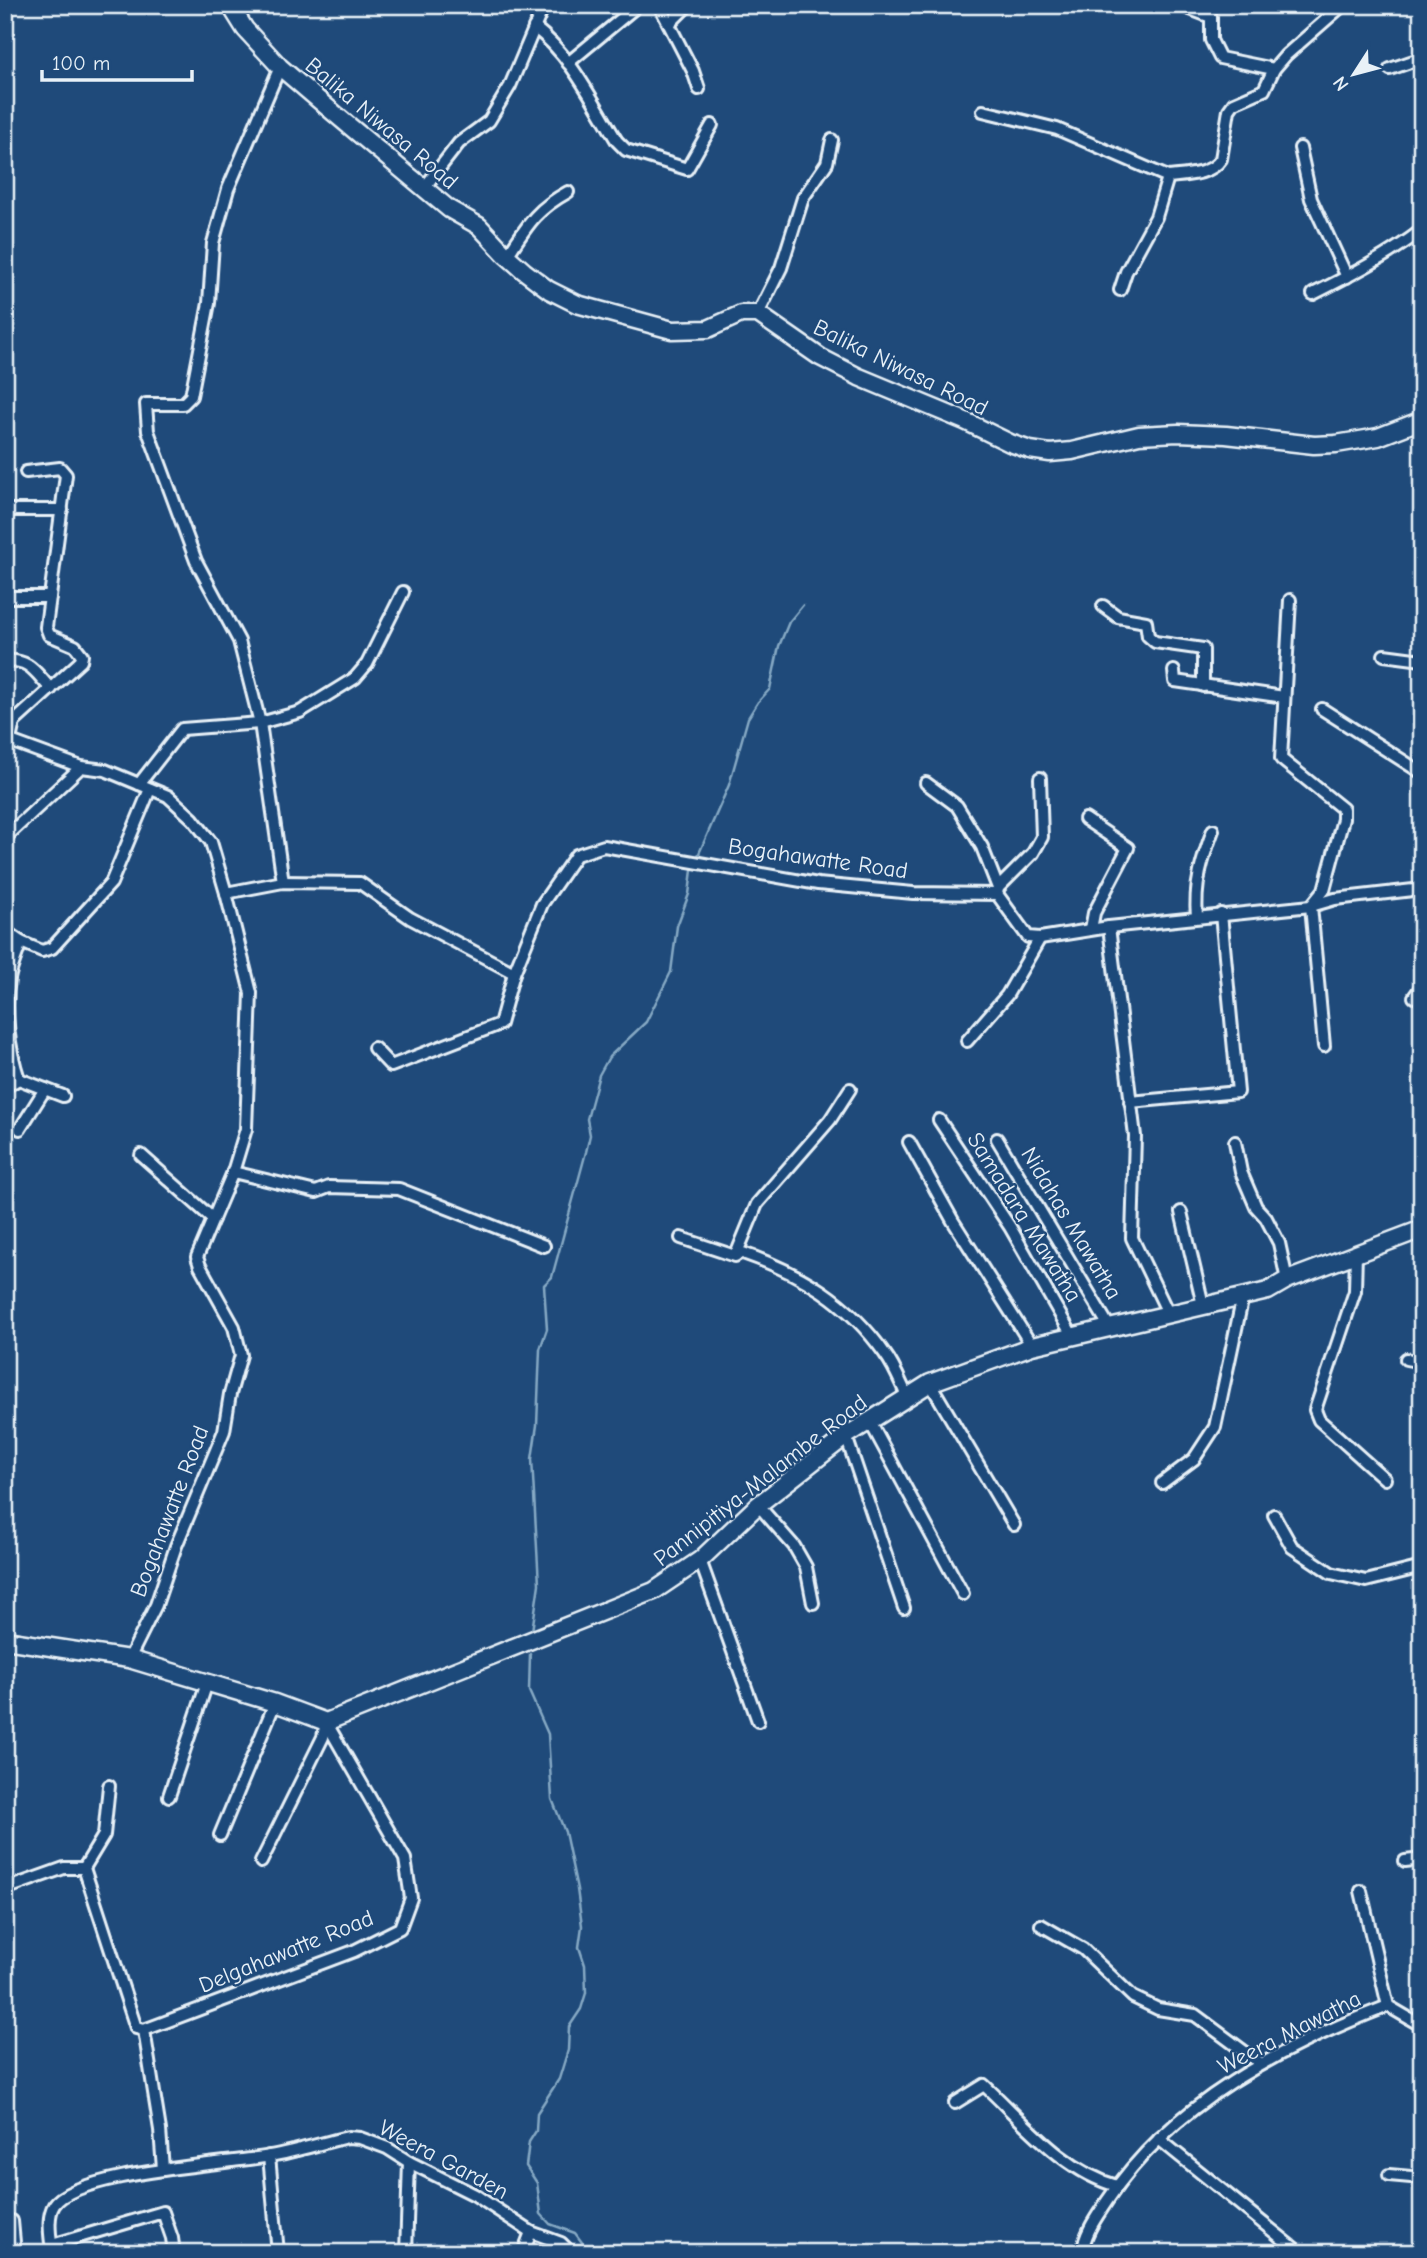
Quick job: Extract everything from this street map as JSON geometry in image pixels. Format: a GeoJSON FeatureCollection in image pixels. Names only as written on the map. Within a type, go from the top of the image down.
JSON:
{"type":"FeatureCollection","features":[{"type":"Feature","properties":{"kind":"street","name":"Balika Niwasa Road"},"geometry":{"type":"LineString","coordinates":[[230,5],[245,29],[280,67],[449,209],[479,226],[507,256],[550,290],[578,304],[672,330],[708,329],[741,314],[758,314],[820,357],[859,377],[965,421],[1010,443],[1051,453],[1073,452],[1139,435],[1178,433],[1236,436],[1314,445],[1336,444],[1378,437],[1422,420]]}},
{"type":"Feature","properties":{"kind":"street"},"geometry":{"type":"LineString","coordinates":[[424,188],[459,143],[489,121],[510,86],[544,5]]}},
{"type":"Feature","properties":{"kind":"street"},"geometry":{"type":"LineString","coordinates":[[568,63],[638,5]]}},
{"type":"Feature","properties":{"kind":"street"},"geometry":{"type":"LineString","coordinates":[[659,5],[693,71],[699,89]]}},
{"type":"Feature","properties":{"kind":"street"},"geometry":{"type":"LineString","coordinates":[[669,24],[688,5]]}},
{"type":"Feature","properties":{"kind":"street"},"geometry":{"type":"LineString","coordinates":[[1180,5],[1211,11],[1211,40],[1220,58],[1274,69]]}},
{"type":"Feature","properties":{"kind":"street"},"geometry":{"type":"LineString","coordinates":[[983,111],[1057,129],[1168,177],[1198,173],[1217,166],[1221,159],[1229,110],[1234,103],[1264,90],[1274,69],[1286,55],[1343,5]]}},
{"type":"Feature","properties":{"kind":"street"},"geometry":{"type":"LineString","coordinates":[[534,27],[546,36],[568,63],[617,141],[626,150],[687,169],[712,125]]}},
{"type":"Feature","properties":{"kind":"street"},"geometry":{"type":"LineString","coordinates":[[1390,69],[1422,58]]}},
{"type":"Feature","properties":{"kind":"street"},"geometry":{"type":"LineString","coordinates":[[280,67],[228,189],[213,243],[209,303],[191,396],[183,404],[146,404],[148,431],[197,561],[239,641],[260,723],[283,882]]}},
{"type":"Feature","properties":{"kind":"street"},"geometry":{"type":"LineString","coordinates":[[758,314],[781,268],[803,198],[827,163],[832,140]]}},
{"type":"Feature","properties":{"kind":"street"},"geometry":{"type":"LineString","coordinates":[[1300,148],[1311,199],[1347,277]]}},
{"type":"Feature","properties":{"kind":"street"},"geometry":{"type":"LineString","coordinates":[[1120,290],[1126,272],[1156,217],[1168,177]]}},
{"type":"Feature","properties":{"kind":"street"},"geometry":{"type":"LineString","coordinates":[[507,256],[534,215],[568,192]]}},
{"type":"Feature","properties":{"kind":"street"},"geometry":{"type":"LineString","coordinates":[[1313,293],[1401,246],[1422,230]]}},
{"type":"Feature","properties":{"kind":"street"},"geometry":{"type":"LineString","coordinates":[[7,740],[14,722],[81,661],[82,655],[75,646],[49,635],[46,627],[66,475],[60,468],[26,472]]}},
{"type":"Feature","properties":{"kind":"street"},"geometry":{"type":"LineString","coordinates":[[5,510],[62,510]]}},
{"type":"Feature","properties":{"kind":"street"},"geometry":{"type":"LineString","coordinates":[[139,784],[182,729],[260,723],[300,712],[355,678],[367,664],[403,592]]}},
{"type":"Feature","properties":{"kind":"street"},"geometry":{"type":"LineString","coordinates":[[5,597],[50,597]]}},
{"type":"Feature","properties":{"kind":"street"},"geometry":{"type":"LineString","coordinates":[[1290,600],[1281,759],[1343,809],[1343,819],[1324,890],[1311,906],[1324,1046]]}},
{"type":"Feature","properties":{"kind":"street"},"geometry":{"type":"LineString","coordinates":[[1103,606],[1118,617],[1146,622],[1148,636],[1155,642],[1203,649],[1203,686]]}},
{"type":"Feature","properties":{"kind":"street"},"geometry":{"type":"LineString","coordinates":[[1384,655],[1422,660]]}},
{"type":"Feature","properties":{"kind":"street"},"geometry":{"type":"LineString","coordinates":[[5,661],[19,660],[29,664],[51,689]]}},
{"type":"Feature","properties":{"kind":"street"},"geometry":{"type":"LineString","coordinates":[[1174,671],[1175,681],[1284,697]]}},
{"type":"Feature","properties":{"kind":"street"},"geometry":{"type":"LineString","coordinates":[[1322,709],[1422,773]]}},
{"type":"Feature","properties":{"kind":"street","name":"Bogahawatte Road"},"geometry":{"type":"LineString","coordinates":[[7,740],[81,767],[105,771],[168,796],[193,819],[211,842],[251,993],[246,1129],[233,1172],[197,1257],[234,1327],[241,1355],[230,1394],[224,1431],[176,1546],[156,1605],[129,1659]]}},
{"type":"Feature","properties":{"kind":"street"},"geometry":{"type":"LineString","coordinates":[[7,836],[81,767]]}},
{"type":"Feature","properties":{"kind":"street"},"geometry":{"type":"LineString","coordinates":[[998,891],[1033,853],[1042,837],[1040,778]]}},
{"type":"Feature","properties":{"kind":"street"},"geometry":{"type":"LineString","coordinates":[[926,783],[957,806],[982,847],[998,891],[1028,937],[1040,938],[1091,929],[1311,906],[1335,899],[1422,889]]}},
{"type":"Feature","properties":{"kind":"street"},"geometry":{"type":"LineString","coordinates":[[5,931],[42,951],[52,948],[111,883],[150,789]]}},
{"type":"Feature","properties":{"kind":"street"},"geometry":{"type":"LineString","coordinates":[[1085,819],[1128,848],[1094,913],[1091,929]]}},
{"type":"Feature","properties":{"kind":"street"},"geometry":{"type":"LineString","coordinates":[[1197,917],[1195,898],[1198,870],[1213,830]]}},
{"type":"Feature","properties":{"kind":"street","name":"Bogahawatte Road"},"geometry":{"type":"LineString","coordinates":[[374,1048],[391,1066],[500,1024],[514,973],[542,904],[576,855],[604,846],[818,884],[913,893],[998,891]]}},
{"type":"Feature","properties":{"kind":"street"},"geometry":{"type":"LineString","coordinates":[[226,893],[283,882],[360,883],[410,918],[514,973]]}},
{"type":"Feature","properties":{"kind":"street"},"geometry":{"type":"LineString","coordinates":[[1130,1102],[1238,1092],[1221,915]]}},
{"type":"Feature","properties":{"kind":"street"},"geometry":{"type":"LineString","coordinates":[[1109,927],[1135,1136],[1132,1238],[1168,1313]]}},
{"type":"Feature","properties":{"kind":"street"},"geometry":{"type":"LineString","coordinates":[[967,1041],[1007,995],[1040,938]]}},
{"type":"Feature","properties":{"kind":"street"},"geometry":{"type":"LineString","coordinates":[[19,1079],[12,1058],[6,998],[9,976],[21,942]]}},
{"type":"Feature","properties":{"kind":"street"},"geometry":{"type":"LineString","coordinates":[[1414,997],[1422,986]]}},
{"type":"Feature","properties":{"kind":"street"},"geometry":{"type":"LineString","coordinates":[[5,1087],[19,1079]]}},
{"type":"Feature","properties":{"kind":"street"},"geometry":{"type":"LineString","coordinates":[[19,1079],[62,1097]]}},
{"type":"Feature","properties":{"kind":"street"},"geometry":{"type":"LineString","coordinates":[[20,1129],[45,1089]]}},
{"type":"Feature","properties":{"kind":"street"},"geometry":{"type":"LineString","coordinates":[[735,1256],[757,1204],[830,1120],[850,1089]]}},
{"type":"Feature","properties":{"kind":"street","name":"Samadara Mawatha"},"geometry":{"type":"LineString","coordinates":[[939,1120],[1010,1227],[1073,1337]]}},
{"type":"Feature","properties":{"kind":"street","name":"Nidahas Mawatha"},"geometry":{"type":"LineString","coordinates":[[997,1139],[1110,1328]]}},
{"type":"Feature","properties":{"kind":"street"},"geometry":{"type":"LineString","coordinates":[[909,1142],[953,1220],[1032,1346]]}},
{"type":"Feature","properties":{"kind":"street"},"geometry":{"type":"LineString","coordinates":[[1235,1142],[1241,1172],[1256,1208],[1266,1218],[1279,1243],[1287,1280]]}},
{"type":"Feature","properties":{"kind":"street"},"geometry":{"type":"LineString","coordinates":[[141,1155],[213,1219]]}},
{"type":"Feature","properties":{"kind":"street"},"geometry":{"type":"LineString","coordinates":[[233,1172],[316,1192],[329,1187],[399,1189],[544,1246]]}},
{"type":"Feature","properties":{"kind":"street"},"geometry":{"type":"LineString","coordinates":[[1181,1212],[1203,1306]]}},
{"type":"Feature","properties":{"kind":"street","name":"Pannipitiya-Malambe Road"},"geometry":{"type":"LineString","coordinates":[[326,1722],[654,1591],[700,1560],[758,1505],[846,1436],[930,1383],[1032,1346],[1268,1291],[1287,1280],[1422,1228]]}},
{"type":"Feature","properties":{"kind":"street"},"geometry":{"type":"LineString","coordinates":[[681,1238],[735,1256]]}},
{"type":"Feature","properties":{"kind":"street"},"geometry":{"type":"LineString","coordinates":[[735,1256],[740,1252],[757,1258],[824,1291],[859,1320],[887,1356],[908,1398]]}},
{"type":"Feature","properties":{"kind":"street"},"geometry":{"type":"LineString","coordinates":[[1356,1252],[1355,1291],[1315,1410],[1320,1420],[1385,1479]]}},
{"type":"Feature","properties":{"kind":"street"},"geometry":{"type":"LineString","coordinates":[[1162,1483],[1194,1459],[1215,1427],[1243,1296]]}},
{"type":"Feature","properties":{"kind":"street"},"geometry":{"type":"LineString","coordinates":[[1406,1359],[1422,1363]]}},
{"type":"Feature","properties":{"kind":"street"},"geometry":{"type":"LineString","coordinates":[[930,1383],[1014,1525]]}},
{"type":"Feature","properties":{"kind":"street"},"geometry":{"type":"LineString","coordinates":[[869,1420],[963,1594]]}},
{"type":"Feature","properties":{"kind":"street"},"geometry":{"type":"LineString","coordinates":[[846,1436],[904,1608]]}},
{"type":"Feature","properties":{"kind":"street"},"geometry":{"type":"LineString","coordinates":[[758,1505],[794,1546],[806,1567],[813,1602]]}},
{"type":"Feature","properties":{"kind":"street"},"geometry":{"type":"LineString","coordinates":[[1274,1515],[1292,1547],[1332,1573],[1366,1581],[1422,1567]]}},
{"type":"Feature","properties":{"kind":"street"},"geometry":{"type":"LineString","coordinates":[[700,1560],[758,1721]]}},
{"type":"Feature","properties":{"kind":"street"},"geometry":{"type":"LineString","coordinates":[[5,1640],[129,1659],[275,1703],[326,1722],[323,1737],[261,1861]]}},
{"type":"Feature","properties":{"kind":"street"},"geometry":{"type":"LineString","coordinates":[[169,1796],[207,1683]]}},
{"type":"Feature","properties":{"kind":"street"},"geometry":{"type":"LineString","coordinates":[[220,1835],[275,1703]]}},
{"type":"Feature","properties":{"kind":"street","name":"Delgahawatte Road"},"geometry":{"type":"LineString","coordinates":[[144,2029],[354,1951],[400,1928],[411,1898],[405,1859],[326,1722]]}},
{"type":"Feature","properties":{"kind":"street"},"geometry":{"type":"LineString","coordinates":[[109,1786],[104,1835],[84,1868],[136,2028],[144,2029],[160,2130],[163,2169]]}},
{"type":"Feature","properties":{"kind":"street"},"geometry":{"type":"LineString","coordinates":[[1405,1861],[1422,1859]]}},
{"type":"Feature","properties":{"kind":"street"},"geometry":{"type":"LineString","coordinates":[[5,1889],[64,1868],[84,1868]]}},
{"type":"Feature","properties":{"kind":"street"},"geometry":{"type":"LineString","coordinates":[[1361,1891],[1388,2006]]}},
{"type":"Feature","properties":{"kind":"street"},"geometry":{"type":"LineString","coordinates":[[1041,1925],[1083,1950],[1133,1997],[1158,2009],[1195,2015],[1261,2064]]}},
{"type":"Feature","properties":{"kind":"street","name":"Weera Mawatha"},"geometry":{"type":"LineString","coordinates":[[1082,2253],[1085,2235],[1117,2186],[1159,2139],[1208,2097],[1261,2064],[1345,2022],[1388,2006],[1417,2023],[1422,2021]]}},
{"type":"Feature","properties":{"kind":"street"},"geometry":{"type":"LineString","coordinates":[[955,2103],[984,2085],[1061,2158],[1098,2181],[1117,2186]]}},
{"type":"Feature","properties":{"kind":"street","name":"Weera Garden"},"geometry":{"type":"LineString","coordinates":[[52,2249],[50,2223],[53,2206],[67,2193],[163,2169],[269,2156],[348,2137],[360,2138],[387,2148],[475,2195],[531,2232],[561,2243],[570,2253]]}},
{"type":"Feature","properties":{"kind":"street"},"geometry":{"type":"LineString","coordinates":[[1159,2139],[1300,2253]]}},
{"type":"Feature","properties":{"kind":"street"},"geometry":{"type":"LineString","coordinates":[[269,2156],[278,2253]]}},
{"type":"Feature","properties":{"kind":"street"},"geometry":{"type":"LineString","coordinates":[[407,2253],[409,2162]]}},
{"type":"Feature","properties":{"kind":"street"},"geometry":{"type":"LineString","coordinates":[[1389,2175],[1422,2178]]}},
{"type":"Feature","properties":{"kind":"street"},"geometry":{"type":"LineString","coordinates":[[52,2249],[163,2212],[174,2253]]}},
{"type":"Feature","properties":{"kind":"street"},"geometry":{"type":"LineString","coordinates":[[12,2221],[15,2253]]}},
{"type":"Feature","properties":{"kind":"street"},"geometry":{"type":"LineString","coordinates":[[523,2253],[531,2232]]}},
{"type":"Feature","properties":{"kind":"waterway"},"geometry":{"type":"LineString","coordinates":[[697,858],[729,785],[748,718],[770,689],[779,646],[789,622],[803,605]]}},
{"type":"Feature","properties":{"kind":"waterway"},"geometry":{"type":"LineString","coordinates":[[532,1631],[539,1584],[532,1459],[537,1425],[540,1349],[547,1329],[544,1285],[552,1277],[586,1152],[590,1135],[587,1119],[599,1075],[609,1057],[646,1022],[671,972],[677,926],[689,894],[692,870]]}},
{"type":"Feature","properties":{"kind":"waterway"},"geometry":{"type":"LineString","coordinates":[[530,1654],[529,1691],[548,1734],[552,1799],[565,1832],[577,1889],[582,1926],[579,1947],[585,1965],[586,1993],[581,2009],[569,2027],[568,2050],[559,2079],[537,2113],[536,2131],[529,2142],[526,2166],[537,2183],[541,2214],[550,2224],[575,2233],[590,2253]]}}]}
